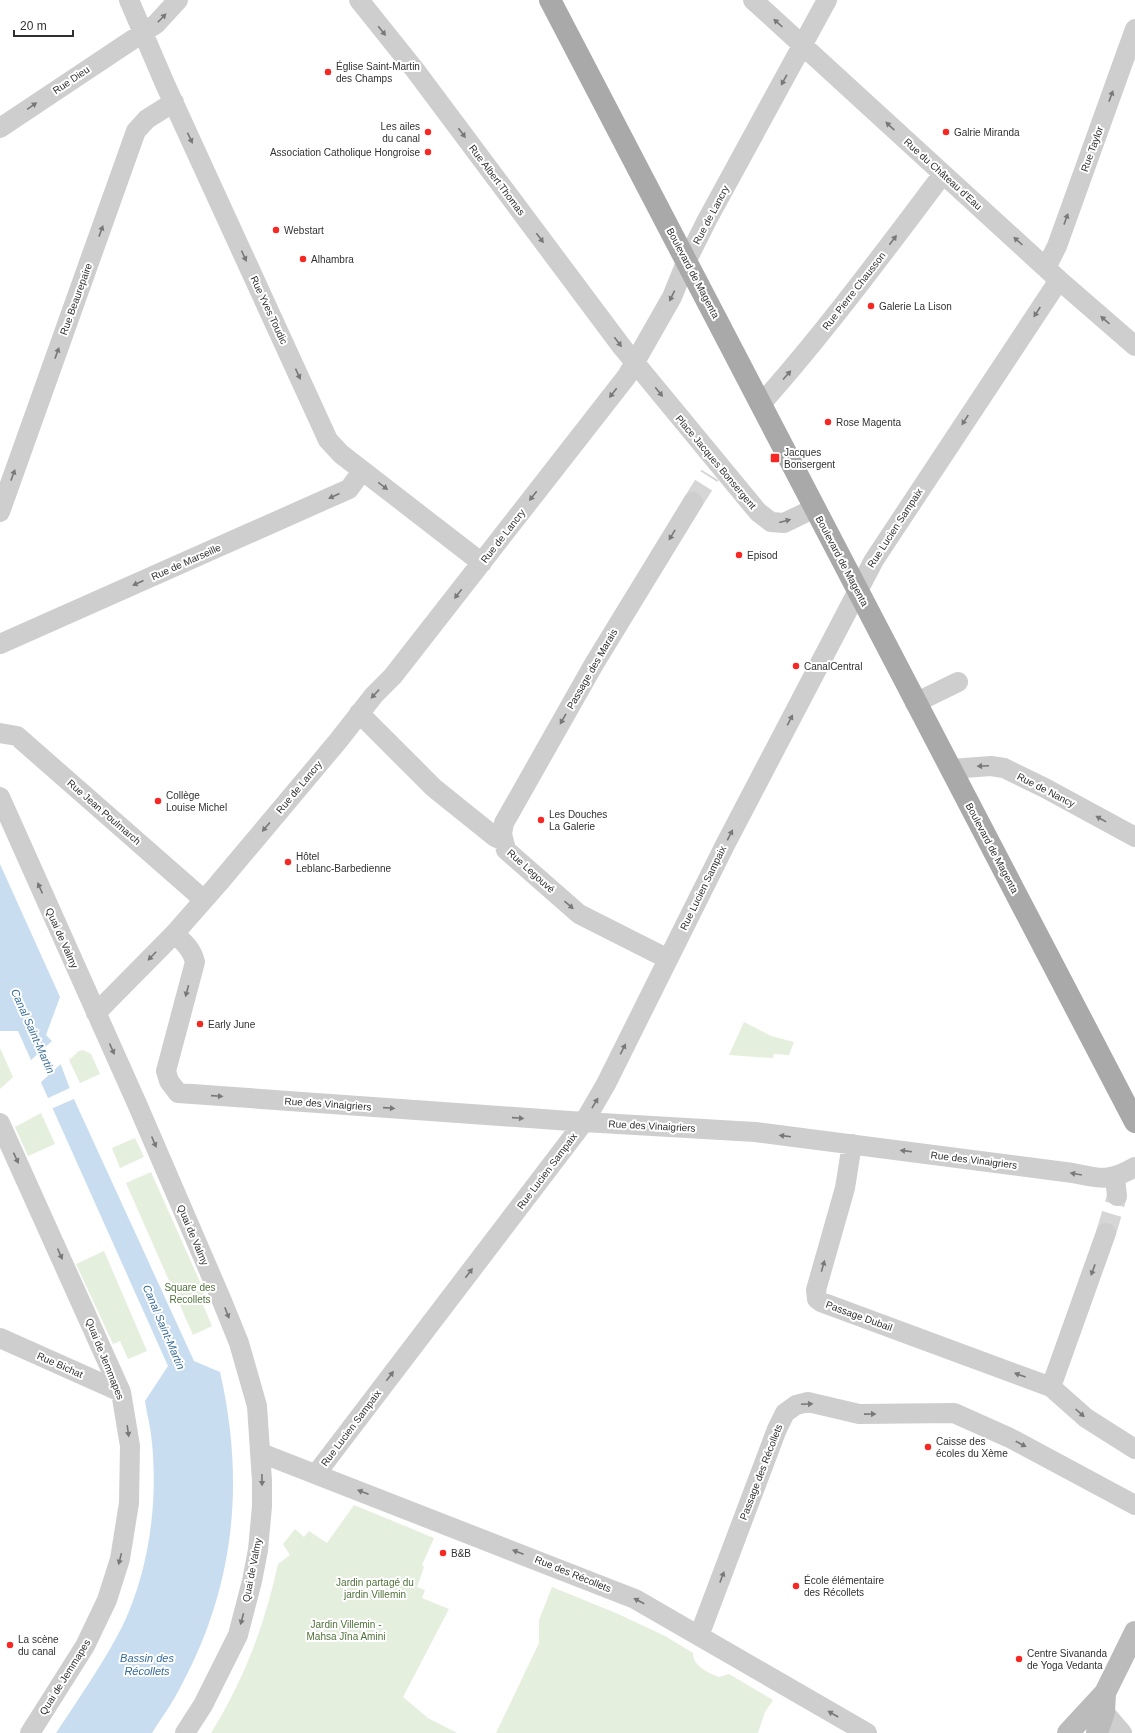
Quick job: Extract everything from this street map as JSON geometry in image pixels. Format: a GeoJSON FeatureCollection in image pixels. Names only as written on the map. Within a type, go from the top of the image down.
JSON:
{"type":"FeatureCollection","features":[{"type":"Feature","properties":{"kind":"main road","name":"Boulevard de Magenta"},"geometry":{"type":"LineString","coordinates":[[550,0],[687,260],[915,703],[1135,1122]]}},
{"type":"Feature","properties":{"kind":"main road"},"geometry":{"type":"LineString","coordinates":[[1097,1733],[1104,1703],[1135,1632]]}},
{"type":"Feature","properties":{"kind":"main road"},"geometry":{"type":"LineString","coordinates":[[1068,1733],[1104,1703]]}},
{"type":"Feature","properties":{"kind":"street","name":"Rue Yves Toudic"},"geometry":{"type":"LineString","coordinates":[[129,0],[328,440],[335,449],[362,471],[482,563]]}},
{"type":"Feature","properties":{"kind":"street"},"geometry":{"type":"LineString","coordinates":[[143,32],[160,20],[178,0]]}},
{"type":"Feature","properties":{"kind":"street","name":"Rue Albert Thomas"},"geometry":{"type":"LineString","coordinates":[[358,0],[415,70],[622,347],[635,362]]}},
{"type":"Feature","properties":{"kind":"street","name":"Rue du Château d'Eau"},"geometry":{"type":"LineString","coordinates":[[753,0],[1053,274],[1135,346]]}},
{"type":"Feature","properties":{"kind":"street","name":"Rue de Lancry"},"geometry":{"type":"LineString","coordinates":[[96,1014],[174,934],[204,900],[338,741],[359,712],[393,676],[627,376],[672,296],[687,260],[827,0]]}},
{"type":"Feature","properties":{"kind":"street","name":"Rue Taylor"},"geometry":{"type":"LineString","coordinates":[[1053,274],[1057,246],[1135,29]]}},
{"type":"Feature","properties":{"kind":"street","name":"Rue Dieu"},"geometry":{"type":"LineString","coordinates":[[0,128],[143,32]]}},
{"type":"Feature","properties":{"kind":"street","name":"Rue Beaurepaire"},"geometry":{"type":"LineString","coordinates":[[0,512],[136,131],[147,119],[174,102]]}},
{"type":"Feature","properties":{"kind":"street","name":"Rue Pierre Chausson"},"geometry":{"type":"LineString","coordinates":[[761,404],[787,375],[851,295],[943,174]]}},
{"type":"Feature","properties":{"kind":"street","name":"Rue Lucien Sampaix"},"geometry":{"type":"LineString","coordinates":[[316,1474],[584,1122],[606,1084],[725,845],[857,589],[880,549],[1053,274]]}},
{"type":"Feature","properties":{"kind":"street","name":"Place Jacques Bonsergent"},"geometry":{"type":"LineString","coordinates":[[635,362],[714,469],[758,512],[771,522],[784,522],[815,508]]}},
{"type":"Feature","properties":{"kind":"street","name":"Rue de Marseille"},"geometry":{"type":"LineString","coordinates":[[1,643],[349,489],[362,471]]}},
{"type":"Feature","properties":{"kind":"street","name":"Passage des Marais"},"geometry":{"type":"LineString","coordinates":[[502,840],[504,823],[513,806],[594,664],[693,502]]}},
{"type":"Feature","properties":{"kind":"street"},"geometry":{"type":"LineString","coordinates":[[915,703],[958,682]]}},
{"type":"Feature","properties":{"kind":"street","name":"Rue Legouvé"},"geometry":{"type":"LineString","coordinates":[[359,712],[434,788],[495,837],[502,840],[506,850],[579,914],[668,959]]}},
{"type":"Feature","properties":{"kind":"street","name":"Rue Jean Poulmarch"},"geometry":{"type":"LineString","coordinates":[[0,733],[17,736],[204,900]]}},
{"type":"Feature","properties":{"kind":"street","name":"Rue de Nancy"},"geometry":{"type":"LineString","coordinates":[[951,769],[986,766],[1004,768],[1045,788],[1135,837]]}},
{"type":"Feature","properties":{"kind":"street","name":"Quai de Valmy"},"geometry":{"type":"LineString","coordinates":[[0,797],[138,1106],[239,1343],[257,1406],[261,1453],[262,1494],[258,1550],[238,1635],[203,1705],[185,1733]]}},
{"type":"Feature","properties":{"kind":"street","name":"Rue des Vinaigriers"},"geometry":{"type":"LineString","coordinates":[[174,934],[188,946],[196,962],[166,1071],[169,1081],[178,1093],[584,1122],[755,1132],[1073,1173],[1101,1178],[1116,1187],[1135,1167]]}},
{"type":"Feature","properties":{"kind":"street","name":"Quai de Jemmapes"},"geometry":{"type":"LineString","coordinates":[[0,1123],[121,1392],[129,1439],[130,1503],[120,1558],[107,1600],[85,1646],[30,1733]]}},
{"type":"Feature","properties":{"kind":"street","name":"Passage Dubail"},"geometry":{"type":"LineString","coordinates":[[852,1144],[845,1188],[816,1290],[816,1299],[1052,1386],[1086,1418],[1135,1449]]}},
{"type":"Feature","properties":{"kind":"street"},"geometry":{"type":"LineString","coordinates":[[1052,1386],[1106,1233]]}},
{"type":"Feature","properties":{"kind":"street","name":"Rue Bichat"},"geometry":{"type":"LineString","coordinates":[[0,1338],[121,1392]]}},
{"type":"Feature","properties":{"kind":"street","name":"Passage des Récollets"},"geometry":{"type":"LineString","coordinates":[[699,1636],[777,1429],[785,1413],[796,1405],[808,1402],[859,1414],[954,1413],[1010,1438],[1135,1505]]}},
{"type":"Feature","properties":{"kind":"street","name":"Rue des Récollets"},"geometry":{"type":"LineString","coordinates":[[261,1453],[635,1599],[867,1733]]}},
{"type":"Feature","properties":{"kind":"street"},"geometry":{"type":"LineString","coordinates":[[1104,1703],[1122,1733]]}},
{"type":"Feature","properties":{"kind":"green space"},"geometry":{"type":"Polygon","coordinates":[[[744,1022],[771,1036],[794,1042],[789,1055],[774,1054],[773,1058],[729,1055],[744,1022]]]}},
{"type":"Feature","properties":{"kind":"green space"},"geometry":{"type":"Polygon","coordinates":[[[0,1048],[13,1077],[0,1089],[0,1048]]]}},
{"type":"Feature","properties":{"kind":"green space"},"geometry":{"type":"Polygon","coordinates":[[[83,1050],[91,1054],[100,1074],[80,1083],[69,1060],[79,1051],[83,1050]]]}},
{"type":"Feature","properties":{"kind":"green space"},"geometry":{"type":"Polygon","coordinates":[[[41,1113],[55,1144],[28,1156],[15,1127],[41,1113]]]}},
{"type":"Feature","properties":{"kind":"green space"},"geometry":{"type":"Polygon","coordinates":[[[135,1138],[144,1157],[120,1168],[112,1148],[135,1138]]]}},
{"type":"Feature","properties":{"kind":"green space","name":"Square des Recollets"},"geometry":{"type":"Polygon","coordinates":[[[151,1172],[209,1302],[203,1305],[212,1326],[193,1335],[126,1183],[151,1172]]]}},
{"type":"Feature","properties":{"kind":"green space"},"geometry":{"type":"Polygon","coordinates":[[[104,1251],[147,1351],[128,1359],[120,1341],[113,1344],[76,1264],[104,1251]]]}},
{"type":"Feature","properties":{"kind":"green space","name":"Jardin Villemin - Mahsa Jîna Amini"},"geometry":{"type":"Polygon","coordinates":[[[354,1505],[434,1538],[422,1565],[424,1567],[417,1587],[425,1590],[422,1598],[449,1609],[403,1697],[428,1718],[457,1733],[211,1733],[234,1693],[252,1651],[267,1608],[278,1564],[290,1555],[283,1544],[295,1529],[304,1537],[309,1531],[327,1543],[354,1505]]]}},
{"type":"Feature","properties":{"kind":"green space"},"geometry":{"type":"Polygon","coordinates":[[[552,1587],[616,1613],[665,1636],[693,1653],[698,1665],[706,1671],[719,1677],[729,1674],[773,1700],[765,1712],[758,1733],[496,1733],[539,1643],[539,1620],[552,1587]]]}},
{"type":"Feature","properties":{"kind":"water","name":"Bassin des Récollets"},"geometry":{"type":"Polygon","coordinates":[[[0,864],[60,997],[46,1035],[52,1041],[73,1097],[194,1361],[220,1372],[228,1413],[232,1453],[233,1493],[230,1532],[224,1571],[214,1609],[200,1647],[172,1703],[152,1733],[56,1733],[115,1641],[131,1606],[139,1583],[149,1537],[154,1490],[154,1466],[145,1401],[168,1366],[18,1031],[0,1031],[0,864]]]}},
{"type":"Feature","properties":{"kind":"pier"},"geometry":{"type":"Polygon","coordinates":[[[53,1040],[62,1063],[39,1084],[30,1061],[53,1040]]]}},
{"type":"Feature","properties":{"kind":"pier"},"geometry":{"type":"Polygon","coordinates":[[[72,1087],[76,1098],[51,1109],[46,1099],[72,1087]]]}},
{"type":"Feature","properties":{"kind":"tunnel"},"geometry":{"type":"LineString","coordinates":[[693,502],[710,475]]}},
{"type":"Feature","properties":{"kind":"tunnel"},"geometry":{"type":"LineString","coordinates":[[1106,1233],[1117,1196]]}},
{"type":"Feature","properties":{"kind":"place","name":"Église Saint-Martin des Champs"},"geometry":{"type":"Point","coordinates":[328,72]}},
{"type":"Feature","properties":{"kind":"place","name":"Les ailes du canal"},"geometry":{"type":"Point","coordinates":[428,132]}},
{"type":"Feature","properties":{"kind":"place","name":"Galrie Miranda"},"geometry":{"type":"Point","coordinates":[946,132]}},
{"type":"Feature","properties":{"kind":"place","name":"Association Catholique Hongroise"},"geometry":{"type":"Point","coordinates":[428,152]}},
{"type":"Feature","properties":{"kind":"place","name":"Webstart"},"geometry":{"type":"Point","coordinates":[276,230]}},
{"type":"Feature","properties":{"kind":"place","name":"Alhambra"},"geometry":{"type":"Point","coordinates":[303,259]}},
{"type":"Feature","properties":{"kind":"place","name":"Galerie La Lison"},"geometry":{"type":"Point","coordinates":[871,306]}},
{"type":"Feature","properties":{"kind":"place","name":"Rose Magenta"},"geometry":{"type":"Point","coordinates":[828,422]}},
{"type":"Feature","properties":{"kind":"place","name":"Jacques Bonsergent"},"geometry":{"type":"Point","coordinates":[775,458]}},
{"type":"Feature","properties":{"kind":"place","name":"Episod"},"geometry":{"type":"Point","coordinates":[739,555]}},
{"type":"Feature","properties":{"kind":"place","name":"CanalCentral"},"geometry":{"type":"Point","coordinates":[796,666]}},
{"type":"Feature","properties":{"kind":"place","name":"Collège Louise Michel"},"geometry":{"type":"Point","coordinates":[158,801]}},
{"type":"Feature","properties":{"kind":"place","name":"Les Douches La Galerie"},"geometry":{"type":"Point","coordinates":[541,820]}},
{"type":"Feature","properties":{"kind":"place","name":"Hôtel Leblanc-Barbedienne"},"geometry":{"type":"Point","coordinates":[288,862]}},
{"type":"Feature","properties":{"kind":"place","name":"Early June"},"geometry":{"type":"Point","coordinates":[200,1024]}},
{"type":"Feature","properties":{"kind":"place","name":"Caisse des écoles du Xème"},"geometry":{"type":"Point","coordinates":[928,1447]}},
{"type":"Feature","properties":{"kind":"place","name":"B&B"},"geometry":{"type":"Point","coordinates":[443,1553]}},
{"type":"Feature","properties":{"kind":"place","name":"École élémentaire des Récollets"},"geometry":{"type":"Point","coordinates":[796,1586]}},
{"type":"Feature","properties":{"kind":"place","name":"La scène du canal"},"geometry":{"type":"Point","coordinates":[10,1645]}},
{"type":"Feature","properties":{"kind":"place","name":"Centre Sivananda de Yoga Vedanta"},"geometry":{"type":"Point","coordinates":[1019,1659]}},
{"type":"Feature","properties":{"kind":"water label","name":"Canal Saint-Martin"},"geometry":{"type":"Point","coordinates":[33,1031]}},
{"type":"Feature","properties":{"kind":"water label","name":"Canal Saint-Martin"},"geometry":{"type":"Point","coordinates":[164,1327]}},
{"type":"Feature","properties":{"kind":"park label","name":"Jardin partagé du jardin Villemin"},"geometry":{"type":"Point","coordinates":[375,1588]}}]}
